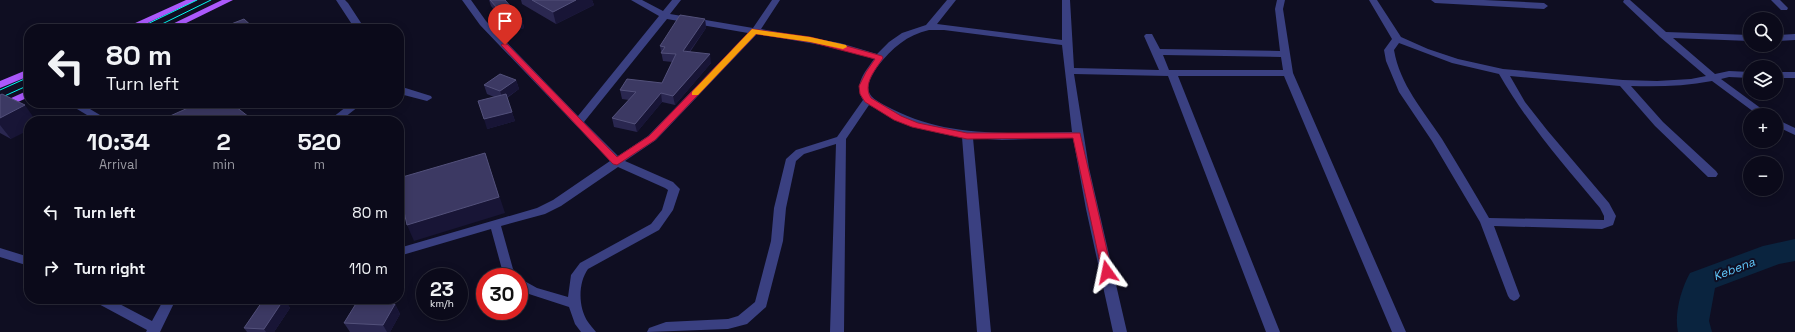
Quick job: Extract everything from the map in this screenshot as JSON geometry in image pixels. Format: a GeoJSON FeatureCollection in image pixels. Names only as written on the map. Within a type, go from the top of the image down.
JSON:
{"type":"FeatureCollection","features":[{"type":"Feature","properties":{"kind":"main road"},"geometry":{"type":"LineString","coordinates":[[138,24],[193,0]]}},
{"type":"Feature","properties":{"kind":"main road"},"geometry":{"type":"LineString","coordinates":[[178,24],[229,0]]}},
{"type":"Feature","properties":{"kind":"main road"},"geometry":{"type":"LineString","coordinates":[[0,85],[24,74]]}},
{"type":"Feature","properties":{"kind":"main road"},"geometry":{"type":"LineString","coordinates":[[0,107],[24,95]]}},
{"type":"Feature","properties":{"kind":"street"},"geometry":{"type":"LineString","coordinates":[[340,0],[345,5],[357,24]]}},
{"type":"Feature","properties":{"kind":"street"},"geometry":{"type":"LineString","coordinates":[[466,0],[483,23],[617,162],[674,189],[673,196],[661,221],[655,227],[584,266],[577,275],[574,304],[582,324],[589,332]]}},
{"type":"Feature","properties":{"kind":"street"},"geometry":{"type":"LineString","coordinates":[[635,0],[666,16],[810,40],[840,46],[879,58]]}},
{"type":"Feature","properties":{"kind":"street"},"geometry":{"type":"LineString","coordinates":[[579,122],[678,0]]}},
{"type":"Feature","properties":{"kind":"street"},"geometry":{"type":"LineString","coordinates":[[404,251],[540,211],[557,203],[652,138],[755,31],[776,0]]}},
{"type":"Feature","properties":{"kind":"street"},"geometry":{"type":"LineString","coordinates":[[930,26],[952,0]]}},
{"type":"Feature","properties":{"kind":"street"},"geometry":{"type":"LineString","coordinates":[[1066,0],[1069,71],[1077,135],[1120,332]]}},
{"type":"Feature","properties":{"kind":"street"},"geometry":{"type":"LineString","coordinates":[[1281,0],[1279,9],[1284,54],[1288,73],[1399,332]]}},
{"type":"Feature","properties":{"kind":"street"},"geometry":{"type":"LineString","coordinates":[[1373,0],[1396,39],[1424,51],[1455,61],[1503,72],[1623,83],[1691,82],[1729,74],[1743,75]]}},
{"type":"Feature","properties":{"kind":"street"},"geometry":{"type":"LineString","coordinates":[[1435,0],[1544,6]]}},
{"type":"Feature","properties":{"kind":"street"},"geometry":{"type":"LineString","coordinates":[[1775,0],[1784,8]]}},
{"type":"Feature","properties":{"kind":"street"},"geometry":{"type":"LineString","coordinates":[[1627,1],[1663,35],[1740,99],[1754,108]]}},
{"type":"Feature","properties":{"kind":"street"},"geometry":{"type":"LineString","coordinates":[[1067,43],[1011,38],[930,26],[901,36],[879,58],[863,86],[864,94],[868,100],[898,118],[915,125],[967,136],[1077,135]]}},
{"type":"Feature","properties":{"kind":"street"},"geometry":{"type":"LineString","coordinates":[[1663,35],[1743,38]]}},
{"type":"Feature","properties":{"kind":"street"},"geometry":{"type":"LineString","coordinates":[[1149,36],[1169,73],[1273,332]]}},
{"type":"Feature","properties":{"kind":"street"},"geometry":{"type":"LineString","coordinates":[[1783,38],[1795,37]]}},
{"type":"Feature","properties":{"kind":"street"},"geometry":{"type":"LineString","coordinates":[[1396,39],[1389,50],[1391,62],[1404,92],[1437,140],[1486,222],[1514,296]]}},
{"type":"Feature","properties":{"kind":"street"},"geometry":{"type":"LineString","coordinates":[[1157,52],[1284,54]]}},
{"type":"Feature","properties":{"kind":"street"},"geometry":{"type":"LineString","coordinates":[[1069,71],[1288,73]]}},
{"type":"Feature","properties":{"kind":"street"},"geometry":{"type":"LineString","coordinates":[[1486,222],[1602,225],[1609,222],[1610,216],[1605,206],[1522,103],[1503,72]]}},
{"type":"Feature","properties":{"kind":"street"},"geometry":{"type":"LineString","coordinates":[[1783,75],[1795,75]]}},
{"type":"Feature","properties":{"kind":"street"},"geometry":{"type":"LineString","coordinates":[[1623,83],[1659,124],[1712,174]]}},
{"type":"Feature","properties":{"kind":"street"},"geometry":{"type":"LineString","coordinates":[[404,92],[427,98]]}},
{"type":"Feature","properties":{"kind":"street"},"geometry":{"type":"LineString","coordinates":[[837,332],[841,139],[868,100]]}},
{"type":"Feature","properties":{"kind":"street"},"geometry":{"type":"LineString","coordinates":[[81,108],[96,116]]}},
{"type":"Feature","properties":{"kind":"street"},"geometry":{"type":"LineString","coordinates":[[340,116],[351,108]]}},
{"type":"Feature","properties":{"kind":"street"},"geometry":{"type":"LineString","coordinates":[[1783,126],[1795,132]]}},
{"type":"Feature","properties":{"kind":"street"},"geometry":{"type":"LineString","coordinates":[[967,136],[984,332]]}},
{"type":"Feature","properties":{"kind":"street"},"geometry":{"type":"LineString","coordinates":[[654,332],[666,327],[728,324],[742,320],[761,304],[777,241],[780,208],[791,159],[800,152],[841,139]]}},
{"type":"Feature","properties":{"kind":"street"},"geometry":{"type":"LineString","coordinates":[[495,224],[506,268]]}},
{"type":"Feature","properties":{"kind":"street"},"geometry":{"type":"LineString","coordinates":[[0,252],[24,260]]}},
{"type":"Feature","properties":{"kind":"street"},"geometry":{"type":"LineString","coordinates":[[528,288],[574,304]]}},
{"type":"Feature","properties":{"kind":"street"},"geometry":{"type":"LineString","coordinates":[[108,304],[154,330],[167,304]]}},
{"type":"Feature","properties":{"kind":"building"},"geometry":{"type":"Polygon","coordinates":[[[490,0],[505,0],[522,19],[510,23],[490,0]]]}},
{"type":"Feature","properties":{"kind":"building"},"geometry":{"type":"Polygon","coordinates":[[[532,0],[576,0],[553,12],[532,0]]]}},
{"type":"Feature","properties":{"kind":"building"},"geometry":{"type":"Polygon","coordinates":[[[680,15],[705,19],[683,51],[710,54],[673,96],[661,93],[635,124],[612,118],[636,92],[620,90],[627,79],[662,83],[676,54],[661,53],[665,47],[660,46],[680,15]]]}},
{"type":"Feature","properties":{"kind":"building"},"geometry":{"type":"Polygon","coordinates":[[[244,19],[250,24],[231,24],[244,19]]]}},
{"type":"Feature","properties":{"kind":"building"},"geometry":{"type":"Polygon","coordinates":[[[500,74],[516,80],[500,91],[484,85],[500,74]]]}},
{"type":"Feature","properties":{"kind":"building"},"geometry":{"type":"Polygon","coordinates":[[[2,94],[24,106],[0,118],[0,95],[2,94]]]}},
{"type":"Feature","properties":{"kind":"building"},"geometry":{"type":"Polygon","coordinates":[[[506,94],[512,112],[484,119],[478,101],[506,94]]]}},
{"type":"Feature","properties":{"kind":"building"},"geometry":{"type":"Polygon","coordinates":[[[188,108],[237,108],[248,116],[170,116],[188,108]]]}},
{"type":"Feature","properties":{"kind":"building"},"geometry":{"type":"Polygon","coordinates":[[[485,153],[499,197],[407,225],[404,212],[404,177],[485,153]]]}},
{"type":"Feature","properties":{"kind":"building"},"geometry":{"type":"Polygon","coordinates":[[[261,304],[281,304],[264,329],[244,328],[261,304]]]}},
{"type":"Feature","properties":{"kind":"building"},"geometry":{"type":"Polygon","coordinates":[[[356,304],[395,304],[383,325],[344,323],[356,304]]]}},
{"type":"Feature","properties":{"kind":"waterway","name":"Kebena"},"geometry":{"type":"LineString","coordinates":[[1695,332],[1692,321],[1701,281],[1774,254],[1795,250]]}},
{"type":"Feature","properties":{"kind":"tram line"},"geometry":{"type":"LineString","coordinates":[[147,24],[197,0]]}},
{"type":"Feature","properties":{"kind":"tram line"},"geometry":{"type":"LineString","coordinates":[[162,24],[211,0]]}},
{"type":"Feature","properties":{"kind":"tram line"},"geometry":{"type":"LineString","coordinates":[[0,90],[24,79]]}},
{"type":"Feature","properties":{"kind":"tram line"},"geometry":{"type":"LineString","coordinates":[[0,98],[24,87]]}},
{"type":"Feature","properties":{"kind":"slow traffic"},"geometry":{"type":"LineString","coordinates":[[695,93],[755,31],[843,47]]}},
{"type":"Feature","properties":{"kind":"route"},"geometry":{"type":"LineString","coordinates":[[505,45],[617,162],[652,138],[755,31],[840,46],[879,58],[863,86],[864,94],[868,100],[898,118],[915,125],[967,136],[1077,135],[1107,272]]}}]}
